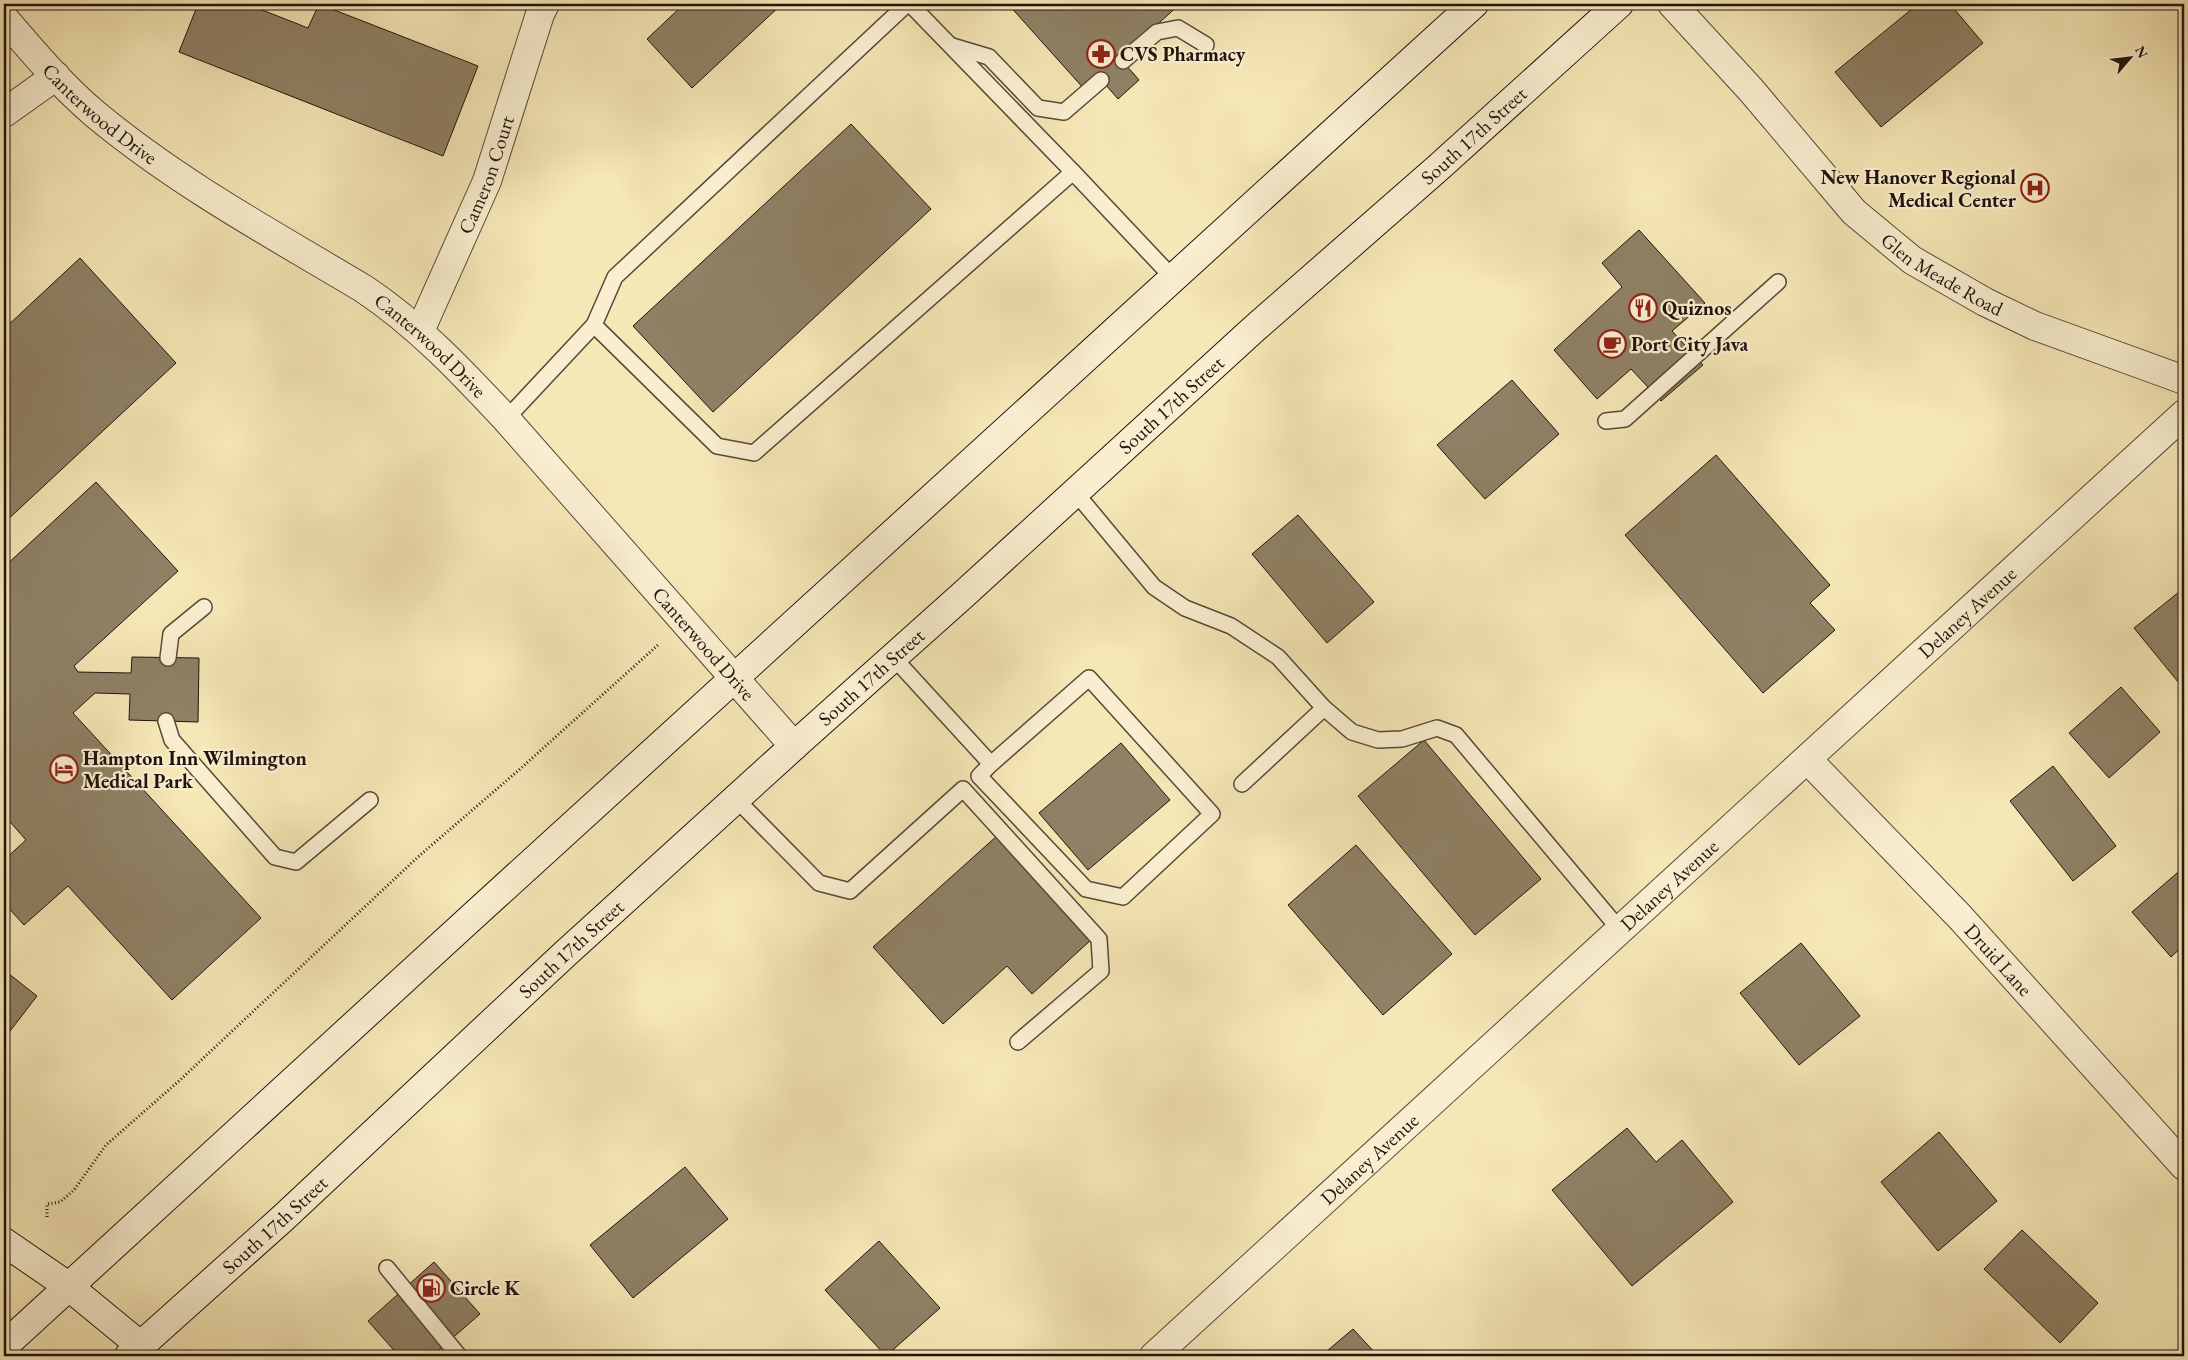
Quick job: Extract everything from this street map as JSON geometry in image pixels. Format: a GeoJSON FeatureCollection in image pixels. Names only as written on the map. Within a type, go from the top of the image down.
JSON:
{"type":"FeatureCollection","features":[{"type":"Feature","properties":{"kind":"street"},"geometry":{"type":"LineString","coordinates":[[4,1346],[733,678],[1474,4]]}},
{"type":"Feature","properties":{"kind":"street","name":"South 17th Street"},"geometry":{"type":"LineString","coordinates":[[140,1353],[566,953],[1255,328],[1619,4]]}},
{"type":"Feature","properties":{"kind":"street","name":"Glen Meade Road"},"geometry":{"type":"LineString","coordinates":[[1672,4],[1752,90],[1854,212],[1912,260],[1984,302],[2035,326],[2184,380]]}},
{"type":"Feature","properties":{"kind":"street","name":"Cameron Court"},"geometry":{"type":"LineString","coordinates":[[420,331],[487,181],[536,7]]}},
{"type":"Feature","properties":{"kind":"street","name":"Canterwood Drive"},"geometry":{"type":"LineString","coordinates":[[4,18],[56,76],[94,113],[181,179],[364,289],[394,309],[420,331],[506,419],[794,746]]}},
{"type":"Feature","properties":{"kind":"street"},"geometry":{"type":"LineString","coordinates":[[4,113],[56,76]]}},
{"type":"Feature","properties":{"kind":"street","name":"Delaney Avenue"},"geometry":{"type":"LineString","coordinates":[[1154,1356],[1808,760],[2184,414]]}},
{"type":"Feature","properties":{"kind":"street","name":"Druid Lane"},"geometry":{"type":"LineString","coordinates":[[1808,760],[1960,918],[2184,1166]]}},
{"type":"Feature","properties":{"kind":"street"},"geometry":{"type":"LineString","coordinates":[[4,1242],[68,1286],[140,1353]]}},
{"type":"Feature","properties":{"kind":"lane"},"geometry":{"type":"LineString","coordinates":[[506,419],[594,325],[615,277],[909,4],[1073,172],[1173,278]]}},
{"type":"Feature","properties":{"kind":"lane"},"geometry":{"type":"LineString","coordinates":[[1123,61],[1157,32],[1178,28],[1206,46]]}},
{"type":"Feature","properties":{"kind":"lane"},"geometry":{"type":"LineString","coordinates":[[951,46],[989,57],[1038,108],[1064,112],[1101,80]]}},
{"type":"Feature","properties":{"kind":"lane"},"geometry":{"type":"LineString","coordinates":[[594,325],[717,446],[754,453],[1073,172]]}},
{"type":"Feature","properties":{"kind":"lane"},"geometry":{"type":"LineString","coordinates":[[1606,421],[1625,419],[1778,282]]}},
{"type":"Feature","properties":{"kind":"lane"},"geometry":{"type":"LineString","coordinates":[[1076,492],[1154,587],[1185,608],[1231,626],[1278,657],[1324,708],[1352,732],[1378,740],[1402,739],[1437,728],[1456,735],[1620,930]]}},
{"type":"Feature","properties":{"kind":"lane"},"geometry":{"type":"LineString","coordinates":[[168,658],[170,634],[204,607]]}},
{"type":"Feature","properties":{"kind":"lane"},"geometry":{"type":"LineString","coordinates":[[893,657],[992,764]]}},
{"type":"Feature","properties":{"kind":"lane"},"geometry":{"type":"LineString","coordinates":[[1089,678],[1140,732],[1212,814],[1123,897],[1086,889],[979,776],[992,764],[1089,678]]}},
{"type":"Feature","properties":{"kind":"lane"},"geometry":{"type":"LineString","coordinates":[[1242,784],[1324,708]]}},
{"type":"Feature","properties":{"kind":"lane"},"geometry":{"type":"LineString","coordinates":[[166,721],[172,740],[275,857],[296,862],[370,800]]}},
{"type":"Feature","properties":{"kind":"lane"},"geometry":{"type":"LineString","coordinates":[[736,799],[818,883],[850,891],[963,789],[1099,939],[1100,971],[1018,1042]]}},
{"type":"Feature","properties":{"kind":"lane"},"geometry":{"type":"LineString","coordinates":[[386,1268],[460,1356]]}},
{"type":"Feature","properties":{"kind":"path"},"geometry":{"type":"LineString","coordinates":[[47,1217],[47,1204],[60,1202],[74,1190],[106,1145],[180,1080],[419,856],[660,644]]}},
{"type":"Feature","properties":{"kind":"building"},"geometry":{"type":"Polygon","coordinates":[[[198,4],[247,4],[308,28],[319,4],[478,66],[443,156],[179,52],[198,4]]]}},
{"type":"Feature","properties":{"kind":"building"},"geometry":{"type":"Polygon","coordinates":[[[684,4],[782,4],[692,88],[647,39],[684,4]]]}},
{"type":"Feature","properties":{"kind":"building","name":"CVS Pharmacy"},"geometry":{"type":"Polygon","coordinates":[[[1008,4],[1180,4],[1120,58],[1139,80],[1118,99],[1099,77],[1085,90],[1008,4]]]}},
{"type":"Feature","properties":{"kind":"building"},"geometry":{"type":"Polygon","coordinates":[[[1918,4],[1950,4],[1983,43],[1881,127],[1835,72],[1918,4]]]}},
{"type":"Feature","properties":{"kind":"building"},"geometry":{"type":"Polygon","coordinates":[[[851,124],[931,209],[713,412],[633,326],[851,124]]]}},
{"type":"Feature","properties":{"kind":"building"},"geometry":{"type":"Polygon","coordinates":[[[1639,230],[1705,303],[1672,331],[1703,365],[1661,401],[1631,369],[1597,399],[1554,350],[1622,287],[1602,263],[1639,230]]]}},
{"type":"Feature","properties":{"kind":"building"},"geometry":{"type":"Polygon","coordinates":[[[80,258],[176,363],[4,523],[4,329],[80,258]]]}},
{"type":"Feature","properties":{"kind":"building"},"geometry":{"type":"Polygon","coordinates":[[[1512,380],[1559,434],[1485,499],[1437,445],[1512,380]]]}},
{"type":"Feature","properties":{"kind":"building"},"geometry":{"type":"Polygon","coordinates":[[[1716,455],[1830,585],[1810,603],[1835,630],[1763,693],[1625,535],[1716,455]]]}},
{"type":"Feature","properties":{"kind":"building","name":"Hampton Inn Wilmington Medical Park"},"geometry":{"type":"Polygon","coordinates":[[[96,482],[178,571],[74,666],[78,672],[131,673],[132,657],[199,658],[198,722],[129,720],[130,694],[95,693],[73,713],[261,918],[172,1000],[68,886],[24,925],[4,903],[4,860],[26,840],[4,815],[4,567],[96,482]]]}},
{"type":"Feature","properties":{"kind":"building"},"geometry":{"type":"Polygon","coordinates":[[[1298,515],[1374,602],[1327,643],[1252,554],[1298,515]]]}},
{"type":"Feature","properties":{"kind":"building"},"geometry":{"type":"Polygon","coordinates":[[[2184,588],[2184,687],[2183,688],[2134,628],[2184,588]]]}},
{"type":"Feature","properties":{"kind":"building"},"geometry":{"type":"Polygon","coordinates":[[[2121,687],[2160,732],[2109,778],[2069,733],[2121,687]]]}},
{"type":"Feature","properties":{"kind":"building"},"geometry":{"type":"Polygon","coordinates":[[[1424,740],[1541,879],[1475,935],[1358,796],[1424,740]]]}},
{"type":"Feature","properties":{"kind":"building"},"geometry":{"type":"Polygon","coordinates":[[[1121,743],[1170,800],[1088,870],[1039,813],[1121,743]]]}},
{"type":"Feature","properties":{"kind":"building"},"geometry":{"type":"Polygon","coordinates":[[[2053,766],[2116,846],[2073,881],[2010,801],[2053,766]]]}},
{"type":"Feature","properties":{"kind":"building"},"geometry":{"type":"Polygon","coordinates":[[[998,835],[1092,939],[1032,994],[1007,966],[943,1024],[873,947],[998,835]]]}},
{"type":"Feature","properties":{"kind":"building"},"geometry":{"type":"Polygon","coordinates":[[[1356,845],[1452,954],[1383,1015],[1288,905],[1356,845]]]}},
{"type":"Feature","properties":{"kind":"building"},"geometry":{"type":"Polygon","coordinates":[[[2184,867],[2184,945],[2171,957],[2132,912],[2184,867]]]}},
{"type":"Feature","properties":{"kind":"building"},"geometry":{"type":"Polygon","coordinates":[[[1801,943],[1860,1016],[1799,1065],[1740,993],[1801,943]]]}},
{"type":"Feature","properties":{"kind":"building"},"geometry":{"type":"Polygon","coordinates":[[[4,970],[37,996],[4,1039],[4,970]]]}},
{"type":"Feature","properties":{"kind":"building"},"geometry":{"type":"Polygon","coordinates":[[[1627,1128],[1656,1162],[1682,1140],[1733,1202],[1632,1286],[1552,1190],[1627,1128]]]}},
{"type":"Feature","properties":{"kind":"building"},"geometry":{"type":"Polygon","coordinates":[[[1939,1132],[1997,1201],[1938,1251],[1881,1182],[1939,1132]]]}},
{"type":"Feature","properties":{"kind":"building"},"geometry":{"type":"Polygon","coordinates":[[[685,1167],[728,1219],[633,1298],[590,1245],[685,1167]]]}},
{"type":"Feature","properties":{"kind":"building"},"geometry":{"type":"Polygon","coordinates":[[[2022,1230],[2098,1303],[2060,1343],[1984,1269],[2022,1230]]]}},
{"type":"Feature","properties":{"kind":"building"},"geometry":{"type":"Polygon","coordinates":[[[879,1241],[940,1308],[886,1356],[825,1290],[879,1241]]]}},
{"type":"Feature","properties":{"kind":"building","name":"Circle K"},"geometry":{"type":"Polygon","coordinates":[[[434,1262],[480,1314],[432,1356],[399,1356],[368,1321],[434,1262]]]}},
{"type":"Feature","properties":{"kind":"building"},"geometry":{"type":"Polygon","coordinates":[[[1353,1329],[1378,1356],[1321,1356],[1353,1329]]]}},
{"type":"Feature","properties":{"kind":"place","name":"CVS Pharmacy"},"geometry":{"type":"Point","coordinates":[1101,54]}},
{"type":"Feature","properties":{"kind":"place","name":"New Hanover Regional Medical Center"},"geometry":{"type":"Point","coordinates":[2035,188]}},
{"type":"Feature","properties":{"kind":"place","name":"Quiznos"},"geometry":{"type":"Point","coordinates":[1643,308]}},
{"type":"Feature","properties":{"kind":"place","name":"Port City Java"},"geometry":{"type":"Point","coordinates":[1612,344]}},
{"type":"Feature","properties":{"kind":"place","name":"Hampton Inn Wilmington Medical Park"},"geometry":{"type":"Point","coordinates":[64,769]}},
{"type":"Feature","properties":{"kind":"place","name":"Circle K"},"geometry":{"type":"Point","coordinates":[431,1288]}}]}
